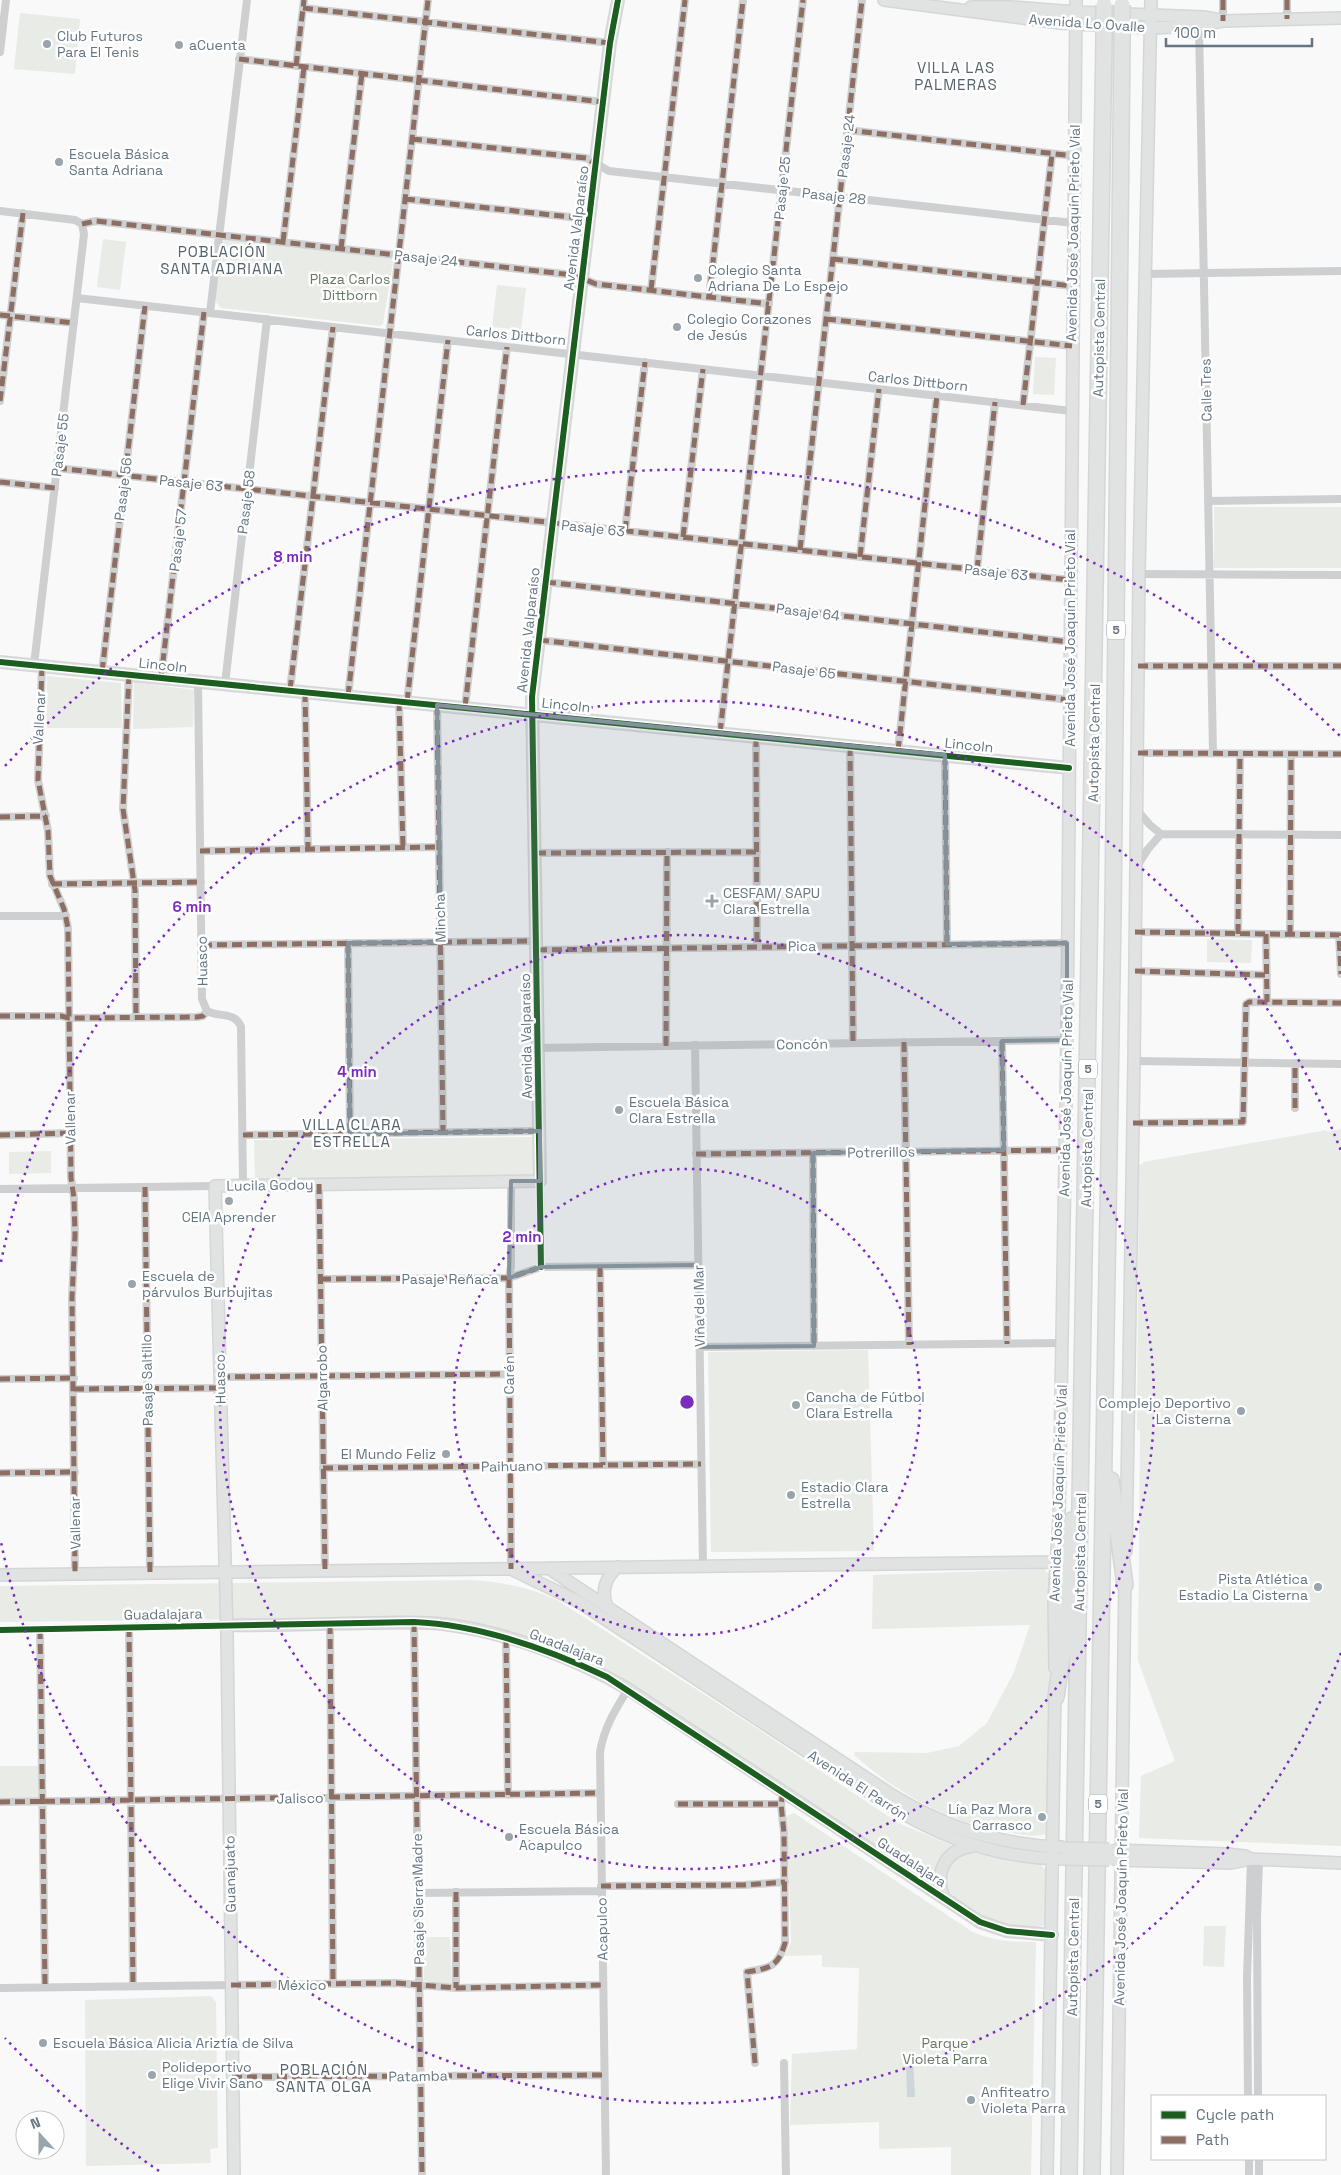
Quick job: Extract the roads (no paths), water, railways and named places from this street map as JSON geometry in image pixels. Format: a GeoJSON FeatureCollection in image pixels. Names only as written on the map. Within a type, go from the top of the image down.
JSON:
{"type":"FeatureCollection","features":[{"type":"Feature","properties":{"kind":"highway","name":"Autopista Central"},"geometry":{"type":"LineString","coordinates":[[1069,2175],[1104,2]]}},
{"type":"Feature","properties":{"kind":"highway","name":"Autopista Central"},"geometry":{"type":"LineString","coordinates":[[1092,2175],[1113,923],[1122,3]]}},
{"type":"Feature","properties":{"kind":"highway"},"geometry":{"type":"LineString","coordinates":[[1104,1432],[1125,1585]]}},
{"type":"Feature","properties":{"kind":"highway"},"geometry":{"type":"LineString","coordinates":[[1056,1697],[1063,1649],[1066,1571],[1071,1530],[1081,1477]]}},
{"type":"Feature","properties":{"kind":"main road","name":"Avenida Valparaíso"},"geometry":{"type":"LineString","coordinates":[[540,1181],[532,697],[610,43],[618,0]]}},
{"type":"Feature","properties":{"kind":"main road","name":"Avenida Lo Ovalle"},"geometry":{"type":"LineString","coordinates":[[884,0],[1075,25],[1150,28],[1200,26],[1223,21],[1341,18]]}},
{"type":"Feature","properties":{"kind":"main road","name":"Avenida José Joaquín Prieto Vial"},"geometry":{"type":"LineString","coordinates":[[1117,2175],[1138,666],[1151,0]]}},
{"type":"Feature","properties":{"kind":"main road","name":"Avenida Lo Ovalle"},"geometry":{"type":"LineString","coordinates":[[952,8],[1076,6],[1150,15],[1204,17],[1223,21]]}},
{"type":"Feature","properties":{"kind":"main road","name":"Avenida José Joaquín Prieto Vial"},"geometry":{"type":"LineString","coordinates":[[1047,2175],[1052,1935],[1058,1853],[1054,1601],[1060,1518],[1076,6]]}},
{"type":"Feature","properties":{"kind":"main road","name":"Lincoln"},"geometry":{"type":"LineString","coordinates":[[0,662],[1069,768]]}},
{"type":"Feature","properties":{"kind":"main road","name":"Lucila Godoy"},"geometry":{"type":"LineString","coordinates":[[215,1186],[540,1181]]}},
{"type":"Feature","properties":{"kind":"main road","name":"Huasco"},"geometry":{"type":"LineString","coordinates":[[215,1186],[225,1572]]}},
{"type":"Feature","properties":{"kind":"main road"},"geometry":{"type":"LineString","coordinates":[[0,1575],[1056,1562]]}},
{"type":"Feature","properties":{"kind":"main road"},"geometry":{"type":"LineString","coordinates":[[607,1607],[604,1596],[605,1584],[618,1567]]}},
{"type":"Feature","properties":{"kind":"main road","name":"Avenida El Parrón"},"geometry":{"type":"LineString","coordinates":[[548,1568],[892,1795],[924,1814],[951,1826],[983,1836],[1058,1853]]}},
{"type":"Feature","properties":{"kind":"main road","name":"Avenida El Parrón"},"geometry":{"type":"LineString","coordinates":[[511,1569],[578,1602],[904,1815],[939,1833],[973,1846],[1001,1852],[1122,1855],[1232,1863],[1255,1859],[1341,1862]]}},
{"type":"Feature","properties":{"kind":"main road","name":"Guanajuato"},"geometry":{"type":"LineString","coordinates":[[225,1572],[234,2175]]}},
{"type":"Feature","properties":{"kind":"main road","name":"Guadalajara"},"geometry":{"type":"LineString","coordinates":[[226,1625],[414,1622],[458,1626],[506,1638],[591,1669],[628,1689],[782,1798],[980,1922],[998,1929],[1052,1935]]}},
{"type":"Feature","properties":{"kind":"main road"},"geometry":{"type":"LineString","coordinates":[[944,1898],[940,1880],[944,1861],[958,1850],[973,1846]]}},
{"type":"Feature","properties":{"kind":"street"},"geometry":{"type":"LineString","coordinates":[[0,52],[6,0]]}},
{"type":"Feature","properties":{"kind":"street","name":"Pasaje 57"},"geometry":{"type":"LineString","coordinates":[[161,678],[184,482],[219,235],[247,0]]}},
{"type":"Feature","properties":{"kind":"street"},"geometry":{"type":"LineString","coordinates":[[348,696],[428,0]]}},
{"type":"Feature","properties":{"kind":"street"},"geometry":{"type":"LineString","coordinates":[[651,290],[685,0]]}},
{"type":"Feature","properties":{"kind":"street"},"geometry":{"type":"LineString","coordinates":[[709,297],[743,0]]}},
{"type":"Feature","properties":{"kind":"street","name":"Pasaje 25"},"geometry":{"type":"LineString","coordinates":[[720,733],[804,0]]}},
{"type":"Feature","properties":{"kind":"street","name":"Pasaje 24"},"geometry":{"type":"LineString","coordinates":[[800,550],[862,0]]}},
{"type":"Feature","properties":{"kind":"street"},"geometry":{"type":"LineString","coordinates":[[1223,0],[1223,21]]}},
{"type":"Feature","properties":{"kind":"street"},"geometry":{"type":"LineString","coordinates":[[1287,0],[1287,19]]}},
{"type":"Feature","properties":{"kind":"street"},"geometry":{"type":"LineString","coordinates":[[283,242],[304,4],[425,22],[610,43]]}},
{"type":"Feature","properties":{"kind":"street","name":"Calle Tres"},"geometry":{"type":"LineString","coordinates":[[1200,26],[1213,753]]}},
{"type":"Feature","properties":{"kind":"street"},"geometry":{"type":"LineString","coordinates":[[240,59],[603,102]]}},
{"type":"Feature","properties":{"kind":"street"},"geometry":{"type":"LineString","coordinates":[[341,249],[362,73]]}},
{"type":"Feature","properties":{"kind":"street"},"geometry":{"type":"LineString","coordinates":[[847,130],[1074,156]]}},
{"type":"Feature","properties":{"kind":"street","name":"Pasaje 28"},"geometry":{"type":"LineString","coordinates":[[412,139],[586,158],[609,170],[664,177],[1073,223]]}},
{"type":"Feature","properties":{"kind":"street","name":"Avenida José Joaquín Prieto Vial"},"geometry":{"type":"LineString","coordinates":[[1023,405],[1052,154]]}},
{"type":"Feature","properties":{"kind":"street"},"geometry":{"type":"LineString","coordinates":[[405,199],[589,219]]}},
{"type":"Feature","properties":{"kind":"street"},"geometry":{"type":"LineString","coordinates":[[0,211],[75,220],[82,224]]}},
{"type":"Feature","properties":{"kind":"street"},"geometry":{"type":"LineString","coordinates":[[0,401],[23,213]]}},
{"type":"Feature","properties":{"kind":"street","name":"Pasaje 24"},"geometry":{"type":"LineString","coordinates":[[82,224],[96,221],[572,274],[596,284],[769,304]]}},
{"type":"Feature","properties":{"kind":"street","name":"Pasaje 55"},"geometry":{"type":"LineString","coordinates":[[38,666],[54,488],[84,234],[82,224]]}},
{"type":"Feature","properties":{"kind":"street"},"geometry":{"type":"LineString","coordinates":[[833,259],[1072,286]]}},
{"type":"Feature","properties":{"kind":"street"},"geometry":{"type":"LineString","coordinates":[[1146,274],[1341,271]]}},
{"type":"Feature","properties":{"kind":"street","name":"Carlos Dittborn"},"geometry":{"type":"LineString","coordinates":[[77,298],[1071,411]]}},
{"type":"Feature","properties":{"kind":"street","name":"Pasaje 56"},"geometry":{"type":"LineString","coordinates":[[102,672],[145,306]]}},
{"type":"Feature","properties":{"kind":"street"},"geometry":{"type":"LineString","coordinates":[[0,315],[74,323]]}},
{"type":"Feature","properties":{"kind":"street","name":"Pasaje 58"},"geometry":{"type":"LineString","coordinates":[[224,684],[267,319]]}},
{"type":"Feature","properties":{"kind":"street"},"geometry":{"type":"LineString","coordinates":[[826,319],[1072,346]]}},
{"type":"Feature","properties":{"kind":"street"},"geometry":{"type":"LineString","coordinates":[[290,690],[333,327]]}},
{"type":"Feature","properties":{"kind":"street"},"geometry":{"type":"LineString","coordinates":[[403,848],[403,701],[429,509],[448,340]]}},
{"type":"Feature","properties":{"kind":"street"},"geometry":{"type":"LineString","coordinates":[[465,708],[507,347]]}},
{"type":"Feature","properties":{"kind":"street"},"geometry":{"type":"LineString","coordinates":[[625,531],[645,362]]}},
{"type":"Feature","properties":{"kind":"street"},"geometry":{"type":"LineString","coordinates":[[683,537],[703,369]]}},
{"type":"Feature","properties":{"kind":"street"},"geometry":{"type":"LineString","coordinates":[[860,557],[879,389]]}},
{"type":"Feature","properties":{"kind":"street"},"geometry":{"type":"LineString","coordinates":[[898,751],[937,395]]}},
{"type":"Feature","properties":{"kind":"street"},"geometry":{"type":"LineString","coordinates":[[977,570],[995,402]]}},
{"type":"Feature","properties":{"kind":"street","name":"Pasaje 63"},"geometry":{"type":"LineString","coordinates":[[57,468],[1070,580]]}},
{"type":"Feature","properties":{"kind":"street"},"geometry":{"type":"LineString","coordinates":[[0,482],[54,488]]}},
{"type":"Feature","properties":{"kind":"street"},"geometry":{"type":"LineString","coordinates":[[1208,501],[1341,499]]}},
{"type":"Feature","properties":{"kind":"street"},"geometry":{"type":"LineString","coordinates":[[1140,574],[1341,575]]}},
{"type":"Feature","properties":{"kind":"street","name":"Pasaje 64"},"geometry":{"type":"LineString","coordinates":[[546,582],[1070,642]]}},
{"type":"Feature","properties":{"kind":"street","name":"Pasaje 65"},"geometry":{"type":"LineString","coordinates":[[539,640],[1070,700]]}},
{"type":"Feature","properties":{"kind":"street","name":"Vallenar"},"geometry":{"type":"LineString","coordinates":[[38,666],[37,770],[46,816],[52,884],[66,916],[74,1235],[72,1298],[75,1574]]}},
{"type":"Feature","properties":{"kind":"street"},"geometry":{"type":"LineString","coordinates":[[1138,666],[1341,666]]}},
{"type":"Feature","properties":{"kind":"street"},"geometry":{"type":"LineString","coordinates":[[129,674],[123,809],[134,883],[136,1018]]}},
{"type":"Feature","properties":{"kind":"street","name":"Huasco"},"geometry":{"type":"LineString","coordinates":[[198,681],[202,1000],[207,1011]]}},
{"type":"Feature","properties":{"kind":"street"},"geometry":{"type":"LineString","coordinates":[[305,692],[308,849]]}},
{"type":"Feature","properties":{"kind":"street","name":"Mincha"},"geometry":{"type":"LineString","coordinates":[[437,705],[443,1132]]}},
{"type":"Feature","properties":{"kind":"street"},"geometry":{"type":"LineString","coordinates":[[756,737],[757,947]]}},
{"type":"Feature","properties":{"kind":"street"},"geometry":{"type":"LineString","coordinates":[[850,746],[853,1043]]}},
{"type":"Feature","properties":{"kind":"street"},"geometry":{"type":"LineString","coordinates":[[1138,753],[1341,754]]}},
{"type":"Feature","properties":{"kind":"street"},"geometry":{"type":"LineString","coordinates":[[1238,934],[1240,754]]}},
{"type":"Feature","properties":{"kind":"street"},"geometry":{"type":"LineString","coordinates":[[1290,934],[1291,754]]}},
{"type":"Feature","properties":{"kind":"street"},"geometry":{"type":"LineString","coordinates":[[945,755],[947,944]]}},
{"type":"Feature","properties":{"kind":"street"},"geometry":{"type":"LineString","coordinates":[[1137,810],[1150,826],[1161,834],[1341,835]]}},
{"type":"Feature","properties":{"kind":"street"},"geometry":{"type":"LineString","coordinates":[[0,817],[46,816]]}},
{"type":"Feature","properties":{"kind":"street"},"geometry":{"type":"LineString","coordinates":[[1136,868],[1148,849],[1161,834]]}},
{"type":"Feature","properties":{"kind":"street"},"geometry":{"type":"LineString","coordinates":[[200,850],[439,847]]}},
{"type":"Feature","properties":{"kind":"street"},"geometry":{"type":"LineString","coordinates":[[666,1046],[667,852]]}},
{"type":"Feature","properties":{"kind":"street"},"geometry":{"type":"LineString","coordinates":[[536,853],[757,852]]}},
{"type":"Feature","properties":{"kind":"street"},"geometry":{"type":"LineString","coordinates":[[52,884],[201,882]]}},
{"type":"Feature","properties":{"kind":"street"},"geometry":{"type":"LineString","coordinates":[[0,916],[66,916]]}},
{"type":"Feature","properties":{"kind":"street"},"geometry":{"type":"LineString","coordinates":[[1135,932],[1339,935],[1341,974]]}},
{"type":"Feature","properties":{"kind":"street"},"geometry":{"type":"LineString","coordinates":[[1266,934],[1267,1002]]}},
{"type":"Feature","properties":{"kind":"street","name":"Pica"},"geometry":{"type":"LineString","coordinates":[[202,945],[440,942],[667,948],[1067,942]]}},
{"type":"Feature","properties":{"kind":"street"},"geometry":{"type":"LineString","coordinates":[[348,943],[350,1134]]}},
{"type":"Feature","properties":{"kind":"street"},"geometry":{"type":"LineString","coordinates":[[1135,971],[1267,975]]}},
{"type":"Feature","properties":{"kind":"street"},"geometry":{"type":"LineString","coordinates":[[1133,1122],[1243,1122],[1246,1004],[1249,1002],[1341,1003]]}},
{"type":"Feature","properties":{"kind":"street"},"geometry":{"type":"LineString","coordinates":[[0,1016],[61,1016],[69,1018],[197,1017],[203,1016],[207,1011],[232,1016],[238,1020],[242,1027],[243,1186]]}},
{"type":"Feature","properties":{"kind":"street","name":"Concón"},"geometry":{"type":"LineString","coordinates":[[538,1048],[1066,1040]]}},
{"type":"Feature","properties":{"kind":"street"},"geometry":{"type":"LineString","coordinates":[[1002,1041],[1007,1344]]}},
{"type":"Feature","properties":{"kind":"street"},"geometry":{"type":"LineString","coordinates":[[904,1042],[908,1345]]}},
{"type":"Feature","properties":{"kind":"street","name":"Viña del Mar"},"geometry":{"type":"LineString","coordinates":[[695,1045],[703,1566]]}},
{"type":"Feature","properties":{"kind":"street"},"geometry":{"type":"LineString","coordinates":[[1134,1061],[1341,1064]]}},
{"type":"Feature","properties":{"kind":"street"},"geometry":{"type":"LineString","coordinates":[[1295,1063],[1295,1108]]}},
{"type":"Feature","properties":{"kind":"street"},"geometry":{"type":"LineString","coordinates":[[243,1135],[540,1131]]}},
{"type":"Feature","properties":{"kind":"street"},"geometry":{"type":"LineString","coordinates":[[0,1135],[71,1133]]}},
{"type":"Feature","properties":{"kind":"street","name":"Potrerillos"},"geometry":{"type":"LineString","coordinates":[[696,1154],[1065,1150]]}},
{"type":"Feature","properties":{"kind":"street"},"geometry":{"type":"LineString","coordinates":[[813,1153],[814,1346]]}},
{"type":"Feature","properties":{"kind":"street","name":"Carén"},"geometry":{"type":"LineString","coordinates":[[511,1181],[511,1266],[509,1278],[511,1569]]}},
{"type":"Feature","properties":{"kind":"street","name":"Avenida Valparaíso"},"geometry":{"type":"LineString","coordinates":[[540,1181],[542,1268]]}},
{"type":"Feature","properties":{"kind":"street","name":"Algarrobo"},"geometry":{"type":"LineString","coordinates":[[319,1184],[325,1571]]}},
{"type":"Feature","properties":{"kind":"street","name":"Lucila Godoy"},"geometry":{"type":"LineString","coordinates":[[0,1189],[215,1186]]}},
{"type":"Feature","properties":{"kind":"street","name":"Pasaje Saltillo"},"geometry":{"type":"LineString","coordinates":[[145,1187],[150,1574]]}},
{"type":"Feature","properties":{"kind":"street","name":"Pasaje Reñaca"},"geometry":{"type":"LineString","coordinates":[[321,1279],[509,1278],[542,1268],[698,1265]]}},
{"type":"Feature","properties":{"kind":"street"},"geometry":{"type":"LineString","coordinates":[[600,1267],[603,1465]]}},
{"type":"Feature","properties":{"kind":"street"},"geometry":{"type":"LineString","coordinates":[[700,1347],[1062,1344]]}},
{"type":"Feature","properties":{"kind":"street"},"geometry":{"type":"LineString","coordinates":[[74,1389],[147,1388],[322,1376],[509,1374]]}},
{"type":"Feature","properties":{"kind":"street"},"geometry":{"type":"LineString","coordinates":[[0,1379],[74,1378]]}},
{"type":"Feature","properties":{"kind":"street","name":"Paihuano"},"geometry":{"type":"LineString","coordinates":[[323,1468],[701,1464]]}},
{"type":"Feature","properties":{"kind":"street"},"geometry":{"type":"LineString","coordinates":[[0,1473],[74,1472]]}},
{"type":"Feature","properties":{"kind":"street","name":"Pasaje Sierra Madre"},"geometry":{"type":"LineString","coordinates":[[414,1622],[422,2175]]}},
{"type":"Feature","properties":{"kind":"street"},"geometry":{"type":"LineString","coordinates":[[330,1624],[333,1984]]}},
{"type":"Feature","properties":{"kind":"street","name":"Guadalajara"},"geometry":{"type":"LineString","coordinates":[[0,1630],[226,1625]]}},
{"type":"Feature","properties":{"kind":"street"},"geometry":{"type":"LineString","coordinates":[[129,1627],[133,1986]]}},
{"type":"Feature","properties":{"kind":"street"},"geometry":{"type":"LineString","coordinates":[[40,1630],[45,1987]]}},
{"type":"Feature","properties":{"kind":"street"},"geometry":{"type":"LineString","coordinates":[[506,1638],[508,1795]]}},
{"type":"Feature","properties":{"kind":"street","name":"Acapulco"},"geometry":{"type":"LineString","coordinates":[[606,2175],[600,1752],[603,1735],[610,1718],[628,1689]]}},
{"type":"Feature","properties":{"kind":"street","name":"Jalisco"},"geometry":{"type":"LineString","coordinates":[[0,1802],[600,1793]]}},
{"type":"Feature","properties":{"kind":"street"},"geometry":{"type":"LineString","coordinates":[[678,1804],[782,1798],[786,1944],[774,1966],[747,1972],[755,2062]]}},
{"type":"Feature","properties":{"kind":"street"},"geometry":{"type":"LineString","coordinates":[[1248,2095],[1247,1978],[1255,1859]]}},
{"type":"Feature","properties":{"kind":"street"},"geometry":{"type":"LineString","coordinates":[[1255,1859],[1258,2095]]}},
{"type":"Feature","properties":{"kind":"street"},"geometry":{"type":"LineString","coordinates":[[418,1893],[744,1885],[785,1882]]}},
{"type":"Feature","properties":{"kind":"street"},"geometry":{"type":"LineString","coordinates":[[456,1892],[456,1988]]}},
{"type":"Feature","properties":{"kind":"street","name":"México"},"geometry":{"type":"LineString","coordinates":[[0,1988],[396,1983],[456,1988],[603,1985]]}},
{"type":"Feature","properties":{"kind":"street"},"geometry":{"type":"LineString","coordinates":[[784,2063],[786,2175]]}},
{"type":"Feature","properties":{"kind":"street","name":"Patamba"},"geometry":{"type":"LineString","coordinates":[[232,2077],[604,2075]]}},
{"type":"Feature","properties":{"kind":"street"},"geometry":{"type":"LineString","coordinates":[[1249,2160],[1249,2175]]}},
{"type":"Feature","properties":{"kind":"street"},"geometry":{"type":"LineString","coordinates":[[1259,2160],[1259,2175]]}},
{"type":"Feature","properties":{"kind":"place","name":"Club Futuros Para El Tenis"},"geometry":{"type":"Point","coordinates":[47,44]}},
{"type":"Feature","properties":{"kind":"place","name":"aCuenta"},"geometry":{"type":"Point","coordinates":[179,45]}},
{"type":"Feature","properties":{"kind":"place","name":"Escuela Básica Santa Adriana"},"geometry":{"type":"Point","coordinates":[59,162]}},
{"type":"Feature","properties":{"kind":"place","name":"Colegio Santa Adriana De Lo Espejo"},"geometry":{"type":"Point","coordinates":[698,278]}},
{"type":"Feature","properties":{"kind":"place","name":"Colegio Corazones de Jesús"},"geometry":{"type":"Point","coordinates":[677,327]}},
{"type":"Feature","properties":{"kind":"place","name":"CESFAM/ SAPU Clara Estrella"},"geometry":{"type":"Point","coordinates":[712,901]}},
{"type":"Feature","properties":{"kind":"place","name":"Escuela Básica Clara Estrella"},"geometry":{"type":"Point","coordinates":[619,1110]}},
{"type":"Feature","properties":{"kind":"place","name":"CEIA Aprender"},"geometry":{"type":"Point","coordinates":[229,1201]}},
{"type":"Feature","properties":{"kind":"place","name":"Escuela de párvulos Burbujitas"},"geometry":{"type":"Point","coordinates":[132,1284]}},
{"type":"Feature","properties":{"kind":"place","name":"Cancha de Fútbol Clara Estrella"},"geometry":{"type":"Point","coordinates":[796,1405]}},
{"type":"Feature","properties":{"kind":"place","name":"Complejo Deportivo La Cisterna"},"geometry":{"type":"Point","coordinates":[1241,1411]}},
{"type":"Feature","properties":{"kind":"place","name":"El Mundo Feliz"},"geometry":{"type":"Point","coordinates":[446,1454]}},
{"type":"Feature","properties":{"kind":"place","name":"Estadio Clara Estrella"},"geometry":{"type":"Point","coordinates":[791,1495]}},
{"type":"Feature","properties":{"kind":"place","name":"Pista Atlética Estadio La Cisterna"},"geometry":{"type":"Point","coordinates":[1318,1587]}},
{"type":"Feature","properties":{"kind":"place","name":"Lía Paz Mora Carrasco"},"geometry":{"type":"Point","coordinates":[1042,1817]}},
{"type":"Feature","properties":{"kind":"place","name":"Escuela Básica Acapulco"},"geometry":{"type":"Point","coordinates":[509,1837]}},
{"type":"Feature","properties":{"kind":"place","name":"Escuela Básica Alicia Ariztía de Silva"},"geometry":{"type":"Point","coordinates":[43,2043]}},
{"type":"Feature","properties":{"kind":"place","name":"Polideportivo Elige Vivir Sano"},"geometry":{"type":"Point","coordinates":[152,2075]}},
{"type":"Feature","properties":{"kind":"place","name":"Anfiteatro Violeta Parra"},"geometry":{"type":"Point","coordinates":[971,2100]}},
{"type":"Feature","properties":{"kind":"district","name":"VILLA LAS PALMERAS"},"geometry":{"type":"Point","coordinates":[956,76]}},
{"type":"Feature","properties":{"kind":"district","name":"POBLACIÓN SANTA ADRIANA"},"geometry":{"type":"Point","coordinates":[222,260]}},
{"type":"Feature","properties":{"kind":"district","name":"VILLA CLARA ESTRELLA"},"geometry":{"type":"Point","coordinates":[352,1132]}},
{"type":"Feature","properties":{"kind":"district","name":"POBLACIÓN SANTA OLGA"},"geometry":{"type":"Point","coordinates":[324,2078]}},
{"type":"Feature","properties":{"kind":"park label","name":"Plaza Carlos Dittborn"},"geometry":{"type":"Point","coordinates":[350,288]}},
{"type":"Feature","properties":{"kind":"park label","name":"Parque Violeta Parra"},"geometry":{"type":"Point","coordinates":[945,2052]}}]}
